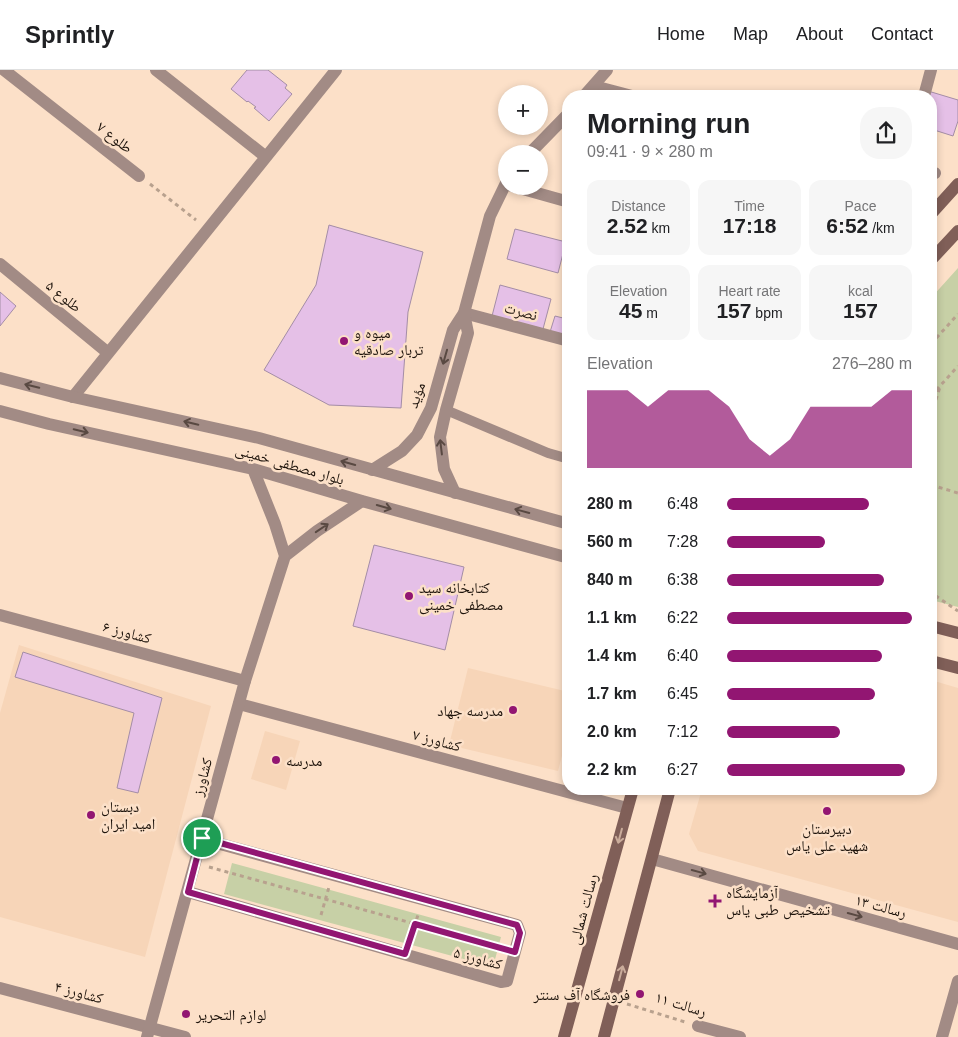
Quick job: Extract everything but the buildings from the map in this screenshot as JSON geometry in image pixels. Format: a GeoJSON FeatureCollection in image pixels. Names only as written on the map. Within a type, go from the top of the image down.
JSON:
{"type":"FeatureCollection","features":[{"type":"Feature","properties":{"kind":"main road"},"geometry":{"type":"LineString","coordinates":[[937,207],[958,184]]}},
{"type":"Feature","properties":{"kind":"main road"},"geometry":{"type":"LineString","coordinates":[[937,254],[958,231]]}},
{"type":"Feature","properties":{"kind":"main road"},"geometry":{"type":"LineString","coordinates":[[937,628],[958,633]]}},
{"type":"Feature","properties":{"kind":"main road"},"geometry":{"type":"LineString","coordinates":[[937,663],[958,668]]}},
{"type":"Feature","properties":{"kind":"main road","name":"رسالت شمالی"},"geometry":{"type":"LineString","coordinates":[[564,1037],[631,795]]}},
{"type":"Feature","properties":{"kind":"main road"},"geometry":{"type":"LineString","coordinates":[[604,1037],[668,795]]}},
{"type":"Feature","properties":{"kind":"street","name":"طلوع ۷"},"geometry":{"type":"LineString","coordinates":[[4,70],[139,176]]}},
{"type":"Feature","properties":{"kind":"street"},"geometry":{"type":"LineString","coordinates":[[156,70],[266,157]]}},
{"type":"Feature","properties":{"kind":"street"},"geometry":{"type":"LineString","coordinates":[[73,397],[107,352],[336,70]]}},
{"type":"Feature","properties":{"kind":"street"},"geometry":{"type":"LineString","coordinates":[[590,90],[607,70]]}},
{"type":"Feature","properties":{"kind":"street"},"geometry":{"type":"LineString","coordinates":[[926,90],[931,70]]}},
{"type":"Feature","properties":{"kind":"street"},"geometry":{"type":"LineString","coordinates":[[594,86],[609,90]]}},
{"type":"Feature","properties":{"kind":"street"},"geometry":{"type":"LineString","coordinates":[[538,145],[562,119]]}},
{"type":"Feature","properties":{"kind":"street","name":"مؤید"},"geometry":{"type":"LineString","coordinates":[[372,470],[402,451],[417,435],[431,408],[453,330],[464,313],[490,216],[501,195]]}},
{"type":"Feature","properties":{"kind":"street"},"geometry":{"type":"LineString","coordinates":[[545,195],[562,200]]}},
{"type":"Feature","properties":{"kind":"street","name":"طلوع ۵"},"geometry":{"type":"LineString","coordinates":[[0,264],[107,352]]}},
{"type":"Feature","properties":{"kind":"street","name":"مؤید"},"geometry":{"type":"LineString","coordinates":[[455,493],[444,469],[440,437],[468,333],[464,313]]}},
{"type":"Feature","properties":{"kind":"street","name":"نصرت"},"geometry":{"type":"LineString","coordinates":[[464,313],[562,339]]}},
{"type":"Feature","properties":{"kind":"street","name":"بلوار مصطفی خمینی"},"geometry":{"type":"LineString","coordinates":[[0,378],[73,397],[259,438],[562,522]]}},
{"type":"Feature","properties":{"kind":"street","name":"بلوار مصطفی خمینی"},"geometry":{"type":"LineString","coordinates":[[0,410],[49,424],[253,469],[562,556]]}},
{"type":"Feature","properties":{"kind":"street"},"geometry":{"type":"LineString","coordinates":[[253,469],[276,524],[284,556],[362,501]]}},
{"type":"Feature","properties":{"kind":"street","name":"کشاورز"},"geometry":{"type":"LineString","coordinates":[[148,1032],[245,681],[284,556]]}},
{"type":"Feature","properties":{"kind":"street","name":"کشاورز ۶"},"geometry":{"type":"LineString","coordinates":[[0,615],[245,681]]}},
{"type":"Feature","properties":{"kind":"street","name":"کشاورز ۷"},"geometry":{"type":"LineString","coordinates":[[239,704],[562,791]]}},
{"type":"Feature","properties":{"kind":"street","name":"کشاورز ۷"},"geometry":{"type":"LineString","coordinates":[[578,795],[627,808]]}},
{"type":"Feature","properties":{"kind":"street","name":"کشاورز ۵"},"geometry":{"type":"LineString","coordinates":[[188,892],[504,982],[507,981],[520,933],[517,925],[202,838]]}},
{"type":"Feature","properties":{"kind":"street","name":"رسالت ۱۳"},"geometry":{"type":"LineString","coordinates":[[652,859],[958,944]]}},
{"type":"Feature","properties":{"kind":"street"},"geometry":{"type":"LineString","coordinates":[[942,1037],[958,982]]}},
{"type":"Feature","properties":{"kind":"street","name":"کشاورز ۴"},"geometry":{"type":"LineString","coordinates":[[0,988],[148,1032],[185,1037]]}},
{"type":"Feature","properties":{"kind":"street","name":"رسالت ۱۱"},"geometry":{"type":"LineString","coordinates":[[698,1026],[740,1037]]}},
{"type":"Feature","properties":{"kind":"lane"},"geometry":{"type":"LineString","coordinates":[[446,410],[548,453],[562,457]]}},
{"type":"Feature","properties":{"kind":"path"},"geometry":{"type":"LineString","coordinates":[[139,176],[208,229]]}},
{"type":"Feature","properties":{"kind":"path"},"geometry":{"type":"LineString","coordinates":[[937,337],[958,314]]}},
{"type":"Feature","properties":{"kind":"path"},"geometry":{"type":"LineString","coordinates":[[937,389],[958,366]]}},
{"type":"Feature","properties":{"kind":"path"},"geometry":{"type":"LineString","coordinates":[[937,396],[940,386]]}},
{"type":"Feature","properties":{"kind":"path"},"geometry":{"type":"LineString","coordinates":[[937,487],[958,493]]}},
{"type":"Feature","properties":{"kind":"path"},"geometry":{"type":"LineString","coordinates":[[937,597],[958,611]]}},
{"type":"Feature","properties":{"kind":"path"},"geometry":{"type":"LineString","coordinates":[[195,863],[515,952]]}},
{"type":"Feature","properties":{"kind":"path"},"geometry":{"type":"LineString","coordinates":[[317,929],[333,874]]}},
{"type":"Feature","properties":{"kind":"path"},"geometry":{"type":"LineString","coordinates":[[405,954],[423,899]]}},
{"type":"Feature","properties":{"kind":"path","name":"رسالت ۱۱"},"geometry":{"type":"LineString","coordinates":[[614,1000],[698,1026]]}},
{"type":"Feature","properties":{"kind":"shaded area","name":"دبستان امید ایران"},"geometry":{"type":"Polygon","coordinates":[[[19,645],[211,706],[145,957],[0,917],[0,713],[19,645]]]}},
{"type":"Feature","properties":{"kind":"shaded area","name":"مدرسه جهاد"},"geometry":{"type":"Polygon","coordinates":[[[468,668],[562,690],[562,756],[558,771],[449,745],[468,668]]]}},
{"type":"Feature","properties":{"kind":"shaded area","name":"دبیرستان شهید علی یاس"},"geometry":{"type":"Polygon","coordinates":[[[937,682],[958,688],[958,922],[698,851],[689,834],[700,795],[937,795],[937,682]]]}},
{"type":"Feature","properties":{"kind":"shaded area","name":"مدرسه"},"geometry":{"type":"Polygon","coordinates":[[[265,731],[300,741],[286,790],[251,779],[265,731]]]}},
{"type":"Feature","properties":{"kind":"green space"},"geometry":{"type":"Polygon","coordinates":[[[958,268],[958,607],[937,602],[937,291],[958,268]]]}},
{"type":"Feature","properties":{"kind":"green space"},"geometry":{"type":"Polygon","coordinates":[[[232,863],[501,937],[493,967],[224,894],[232,863]]]}},
{"type":"Feature","properties":{"kind":"place","name":"میوه و تربار صادقیه"},"geometry":{"type":"Point","coordinates":[344,341]}},
{"type":"Feature","properties":{"kind":"place","name":"کتابخانه سید مصطفی خمینی"},"geometry":{"type":"Point","coordinates":[409,596]}},
{"type":"Feature","properties":{"kind":"place","name":"مدرسه جهاد"},"geometry":{"type":"Point","coordinates":[513,710]}},
{"type":"Feature","properties":{"kind":"place","name":"مدرسه"},"geometry":{"type":"Point","coordinates":[276,760]}},
{"type":"Feature","properties":{"kind":"place","name":"دبیرستان شهید علی یاس"},"geometry":{"type":"Point","coordinates":[827,811]}},
{"type":"Feature","properties":{"kind":"place","name":"دبستان امید ایران"},"geometry":{"type":"Point","coordinates":[91,815]}},
{"type":"Feature","properties":{"kind":"place","name":"آزمایشگاه تشخیص طبی یاس"},"geometry":{"type":"Point","coordinates":[715,901]}},
{"type":"Feature","properties":{"kind":"place","name":"فروشگاه آف سنتر"},"geometry":{"type":"Point","coordinates":[640,994]}},
{"type":"Feature","properties":{"kind":"place","name":"لوازم التحریر"},"geometry":{"type":"Point","coordinates":[186,1014]}},
{"type":"Feature","properties":{"kind":"route"},"geometry":{"type":"LineString","coordinates":[[202,838],[517,925],[520,933],[515,952],[415,924],[405,954],[188,892],[202,838]]}}]}
